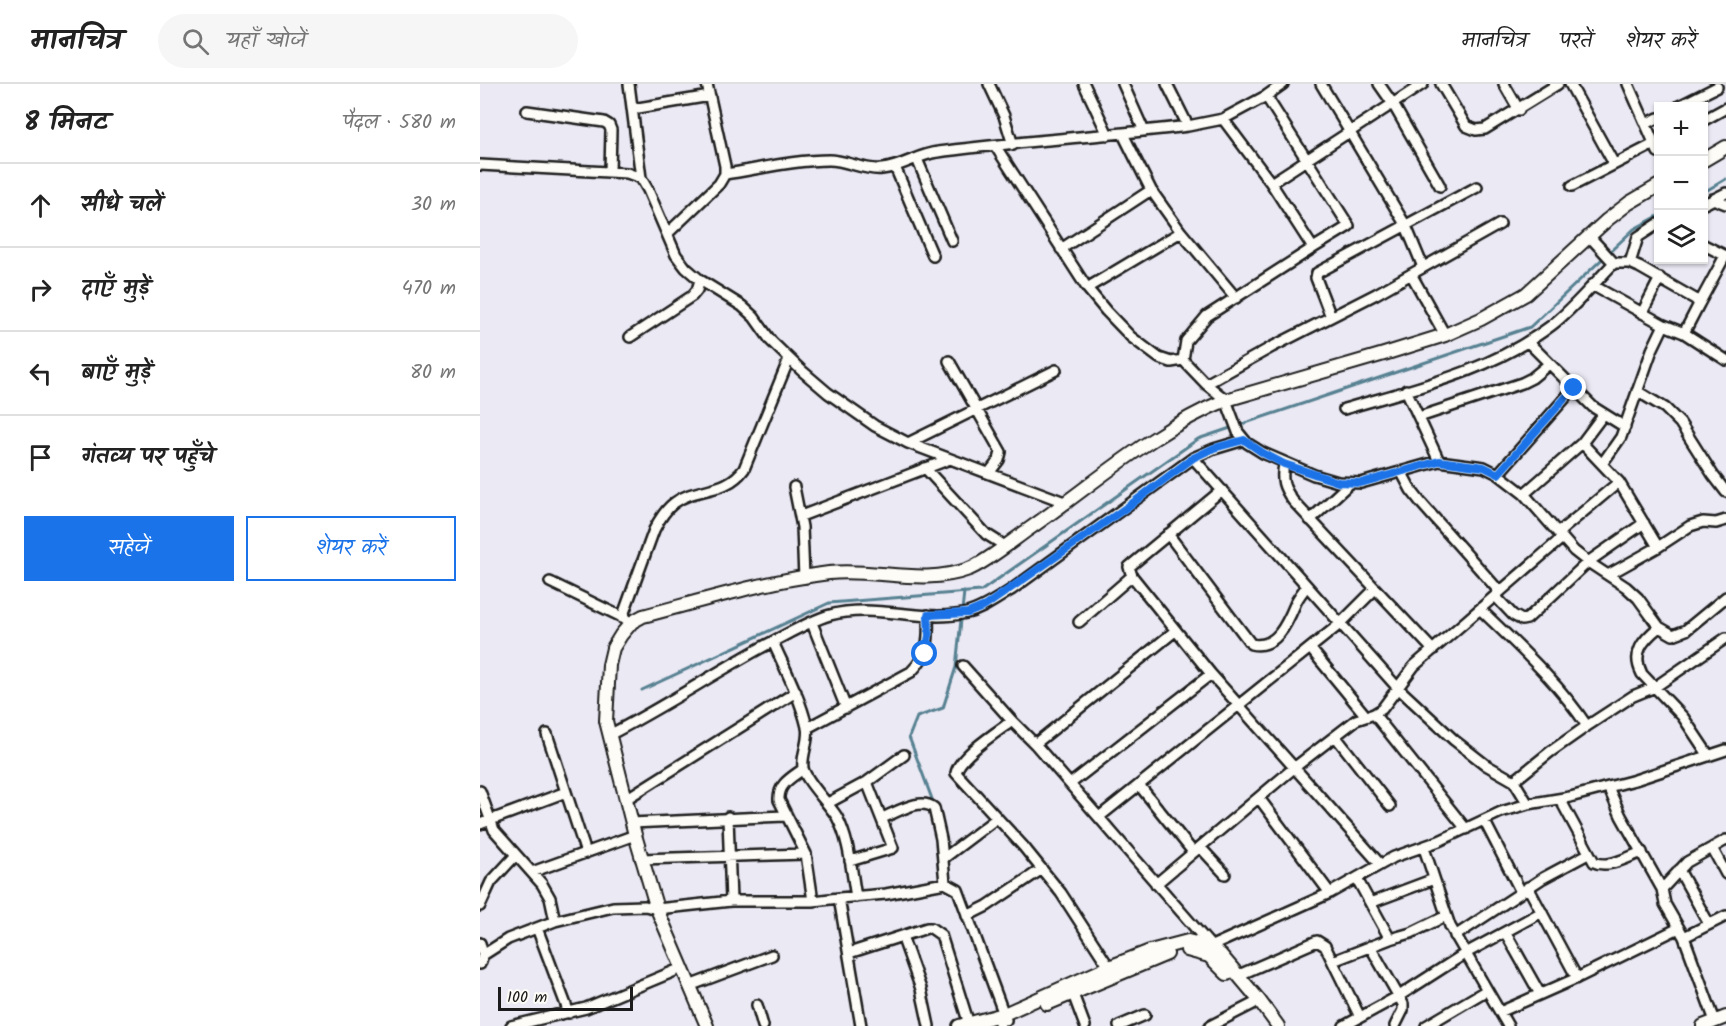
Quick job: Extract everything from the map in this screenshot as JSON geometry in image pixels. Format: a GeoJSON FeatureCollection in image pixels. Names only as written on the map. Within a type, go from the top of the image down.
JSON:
{"type":"FeatureCollection","features":[{"type":"Feature","properties":{"kind":"street"},"geometry":{"type":"LineString","coordinates":[[629,84],[641,178],[676,255],[700,280],[742,306],[789,359],[828,393],[875,426],[908,443],[1067,503]]}},
{"type":"Feature","properties":{"kind":"street"},"geometry":{"type":"LineString","coordinates":[[667,234],[719,184],[725,174],[726,165],[707,84]]}},
{"type":"Feature","properties":{"kind":"street"},"geometry":{"type":"LineString","coordinates":[[989,84],[1004,116],[1013,145]]}},
{"type":"Feature","properties":{"kind":"street"},"geometry":{"type":"LineString","coordinates":[[1084,84],[1108,135]]}},
{"type":"Feature","properties":{"kind":"street"},"geometry":{"type":"LineString","coordinates":[[1123,84],[1144,131]]}},
{"type":"Feature","properties":{"kind":"street"},"geometry":{"type":"LineString","coordinates":[[1167,84],[1188,126]]}},
{"type":"Feature","properties":{"kind":"street"},"geometry":{"type":"LineString","coordinates":[[725,174],[828,160],[846,161],[862,167],[879,169],[895,167],[935,152],[1188,126],[1223,119],[1283,84]]}},
{"type":"Feature","properties":{"kind":"street"},"geometry":{"type":"LineString","coordinates":[[1321,84],[1406,225],[1423,267]]}},
{"type":"Feature","properties":{"kind":"street"},"geometry":{"type":"LineString","coordinates":[[1379,84],[1440,186]]}},
{"type":"Feature","properties":{"kind":"street"},"geometry":{"type":"LineString","coordinates":[[1271,183],[1423,84]]}},
{"type":"Feature","properties":{"kind":"street"},"geometry":{"type":"LineString","coordinates":[[1441,84],[1466,126],[1476,130],[1485,129],[1519,110],[1558,84]]}},
{"type":"Feature","properties":{"kind":"street"},"geometry":{"type":"LineString","coordinates":[[1504,84],[1519,110]]}},
{"type":"Feature","properties":{"kind":"street"},"geometry":{"type":"LineString","coordinates":[[1569,84],[1614,164]]}},
{"type":"Feature","properties":{"kind":"street"},"geometry":{"type":"LineString","coordinates":[[1628,84],[1654,140]]}},
{"type":"Feature","properties":{"kind":"street"},"geometry":{"type":"LineString","coordinates":[[1687,102],[1717,87]]}},
{"type":"Feature","properties":{"kind":"street"},"geometry":{"type":"LineString","coordinates":[[632,109],[710,96]]}},
{"type":"Feature","properties":{"kind":"street"},"geometry":{"type":"LineString","coordinates":[[1183,360],[1186,341],[1207,316],[1349,226],[1266,96]]}},
{"type":"Feature","properties":{"kind":"street"},"geometry":{"type":"LineString","coordinates":[[1708,118],[1726,108]]}},
{"type":"Feature","properties":{"kind":"street"},"geometry":{"type":"LineString","coordinates":[[526,111],[604,122],[609,125],[611,130],[610,172]]}},
{"type":"Feature","properties":{"kind":"street"},"geometry":{"type":"LineString","coordinates":[[1223,119],[1271,183],[1313,248]]}},
{"type":"Feature","properties":{"kind":"street"},"geometry":{"type":"LineString","coordinates":[[1646,124],[1654,120]]}},
{"type":"Feature","properties":{"kind":"street"},"geometry":{"type":"LineString","coordinates":[[1123,134],[1151,190],[1181,232],[1236,298]]}},
{"type":"Feature","properties":{"kind":"street"},"geometry":{"type":"LineString","coordinates":[[996,147],[1087,288],[1106,311],[1159,358],[1171,362],[1183,360]]}},
{"type":"Feature","properties":{"kind":"street"},"geometry":{"type":"LineString","coordinates":[[1572,186],[1614,164],[1654,147]]}},
{"type":"Feature","properties":{"kind":"street"},"geometry":{"type":"LineString","coordinates":[[1708,158],[1726,147]]}},
{"type":"Feature","properties":{"kind":"street"},"geometry":{"type":"LineString","coordinates":[[917,159],[952,241]]}},
{"type":"Feature","properties":{"kind":"street"},"geometry":{"type":"LineString","coordinates":[[480,165],[627,173],[641,178]]}},
{"type":"Feature","properties":{"kind":"street"},"geometry":{"type":"LineString","coordinates":[[895,167],[933,256]]}},
{"type":"Feature","properties":{"kind":"street"},"geometry":{"type":"LineString","coordinates":[[1331,317],[1316,278],[1317,273],[1477,187]]}},
{"type":"Feature","properties":{"kind":"street"},"geometry":{"type":"LineString","coordinates":[[550,582],[627,620],[744,590],[831,573],[918,577],[942,576],[970,568],[1005,546],[1152,440],[1194,413],[1445,335],[1481,320],[1526,294],[1593,240],[1622,209],[1654,189]]}},
{"type":"Feature","properties":{"kind":"street"},"geometry":{"type":"LineString","coordinates":[[1061,249],[1151,190]]}},
{"type":"Feature","properties":{"kind":"street"},"geometry":{"type":"LineString","coordinates":[[1708,202],[1726,193]]}},
{"type":"Feature","properties":{"kind":"street"},"geometry":{"type":"LineString","coordinates":[[1713,199],[1726,204]]}},
{"type":"Feature","properties":{"kind":"street"},"geometry":{"type":"LineString","coordinates":[[1206,384],[1500,224]]}},
{"type":"Feature","properties":{"kind":"street"},"geometry":{"type":"LineString","coordinates":[[1630,263],[1638,237],[1654,226]]}},
{"type":"Feature","properties":{"kind":"street"},"geometry":{"type":"LineString","coordinates":[[1087,288],[1181,232]]}},
{"type":"Feature","properties":{"kind":"street"},"geometry":{"type":"LineString","coordinates":[[1593,240],[1613,261],[1630,263],[1695,298],[1699,304]]}},
{"type":"Feature","properties":{"kind":"street"},"geometry":{"type":"LineString","coordinates":[[1684,333],[1726,256],[1708,247]]}},
{"type":"Feature","properties":{"kind":"street"},"geometry":{"type":"LineString","coordinates":[[1344,409],[1475,368],[1528,342],[1555,323],[1613,261]]}},
{"type":"Feature","properties":{"kind":"street"},"geometry":{"type":"LineString","coordinates":[[1411,274],[1445,335]]}},
{"type":"Feature","properties":{"kind":"street"},"geometry":{"type":"LineString","coordinates":[[1642,313],[1660,278]]}},
{"type":"Feature","properties":{"kind":"street"},"geometry":{"type":"LineString","coordinates":[[630,338],[692,296],[700,280]]}},
{"type":"Feature","properties":{"kind":"street"},"geometry":{"type":"LineString","coordinates":[[1592,285],[1664,325],[1684,333],[1726,360]]}},
{"type":"Feature","properties":{"kind":"street"},"geometry":{"type":"LineString","coordinates":[[1602,464],[1616,447],[1625,427],[1652,350],[1664,325]]}},
{"type":"Feature","properties":{"kind":"street"},"geometry":{"type":"LineString","coordinates":[[1528,342],[1603,415],[1625,427]]}},
{"type":"Feature","properties":{"kind":"street"},"geometry":{"type":"LineString","coordinates":[[705,1025],[657,909],[633,829],[606,721],[609,665],[613,648],[627,620],[654,530],[660,519],[673,504],[686,496],[718,488],[736,479],[744,469],[789,359]]}},
{"type":"Feature","properties":{"kind":"street"},"geometry":{"type":"LineString","coordinates":[[1183,360],[1227,402],[1241,436],[1263,453],[1314,476],[1338,482],[1361,483],[1439,461],[1484,467],[1498,474],[1524,494],[1560,536],[1588,562],[1638,598],[1659,627],[1673,635],[1679,634],[1726,597]]}},
{"type":"Feature","properties":{"kind":"street"},"geometry":{"type":"LineString","coordinates":[[949,361],[1000,452],[999,460],[989,472]]}},
{"type":"Feature","properties":{"kind":"street"},"geometry":{"type":"LineString","coordinates":[[1419,417],[1522,383],[1550,364]]}},
{"type":"Feature","properties":{"kind":"street"},"geometry":{"type":"LineString","coordinates":[[908,443],[1056,370]]}},
{"type":"Feature","properties":{"kind":"street"},"geometry":{"type":"LineString","coordinates":[[1498,474],[1574,388]]}},
{"type":"Feature","properties":{"kind":"street"},"geometry":{"type":"LineString","coordinates":[[1406,390],[1439,461]]}},
{"type":"Feature","properties":{"kind":"street"},"geometry":{"type":"LineString","coordinates":[[1637,392],[1665,408],[1680,423],[1726,492]]}},
{"type":"Feature","properties":{"kind":"street"},"geometry":{"type":"LineString","coordinates":[[1524,494],[1582,443],[1603,415]]}},
{"type":"Feature","properties":{"kind":"street"},"geometry":{"type":"LineString","coordinates":[[609,735],[637,721],[722,669],[828,616],[860,610],[928,615],[954,614],[968,613],[985,606],[1011,590],[1193,458],[1241,436]]}},
{"type":"Feature","properties":{"kind":"street"},"geometry":{"type":"LineString","coordinates":[[1582,443],[1619,482],[1658,547]]}},
{"type":"Feature","properties":{"kind":"street"},"geometry":{"type":"LineString","coordinates":[[1193,458],[1397,687],[1454,740],[1486,765],[1514,781],[1528,804]]}},
{"type":"Feature","properties":{"kind":"street"},"geometry":{"type":"LineString","coordinates":[[801,516],[950,459]]}},
{"type":"Feature","properties":{"kind":"street"},"geometry":{"type":"LineString","coordinates":[[1284,464],[1283,487],[1310,519],[1433,650]]}},
{"type":"Feature","properties":{"kind":"street"},"geometry":{"type":"LineString","coordinates":[[925,468],[986,534],[1005,546]]}},
{"type":"Feature","properties":{"kind":"street"},"geometry":{"type":"LineString","coordinates":[[1402,473],[1422,504],[1513,615],[1522,620],[1527,619],[1588,562],[1644,523]]}},
{"type":"Feature","properties":{"kind":"street"},"geometry":{"type":"LineString","coordinates":[[1156,884],[1356,720],[1370,715],[1388,702],[1414,666],[1497,594],[1619,482]]}},
{"type":"Feature","properties":{"kind":"street"},"geometry":{"type":"LineString","coordinates":[[1310,519],[1350,483]]}},
{"type":"Feature","properties":{"kind":"street"},"geometry":{"type":"LineString","coordinates":[[794,487],[801,516],[804,578]]}},
{"type":"Feature","properties":{"kind":"street"},"geometry":{"type":"LineString","coordinates":[[1222,490],[1129,567],[1132,576],[1211,674],[1380,864]]}},
{"type":"Feature","properties":{"kind":"street"},"geometry":{"type":"LineString","coordinates":[[1608,575],[1690,526],[1702,522],[1716,523],[1726,520]]}},
{"type":"Feature","properties":{"kind":"street"},"geometry":{"type":"LineString","coordinates":[[1168,534],[1251,644],[1268,643],[1285,627],[1297,600],[1307,586]]}},
{"type":"Feature","properties":{"kind":"street"},"geometry":{"type":"LineString","coordinates":[[1078,622],[1132,576]]}},
{"type":"Feature","properties":{"kind":"street"},"geometry":{"type":"LineString","coordinates":[[1099,817],[1340,624],[1375,589]]}},
{"type":"Feature","properties":{"kind":"street"},"geometry":{"type":"LineString","coordinates":[[1480,609],[1538,665],[1577,710],[1587,726]]}},
{"type":"Feature","properties":{"kind":"street"},"geometry":{"type":"LineString","coordinates":[[807,728],[911,672],[925,654],[929,636],[928,615]]}},
{"type":"Feature","properties":{"kind":"street"},"geometry":{"type":"LineString","coordinates":[[812,623],[846,708]]}},
{"type":"Feature","properties":{"kind":"street"},"geometry":{"type":"LineString","coordinates":[[1659,627],[1644,639],[1638,657],[1638,666],[1642,674],[1683,717],[1710,756]]}},
{"type":"Feature","properties":{"kind":"street"},"geometry":{"type":"LineString","coordinates":[[1035,744],[1175,631]]}},
{"type":"Feature","properties":{"kind":"street"},"geometry":{"type":"LineString","coordinates":[[1514,781],[1587,726],[1632,696],[1655,687],[1726,638]]}},
{"type":"Feature","properties":{"kind":"street"},"geometry":{"type":"LineString","coordinates":[[773,642],[796,692],[807,728],[803,769],[828,803],[843,830],[848,843],[855,897]]}},
{"type":"Feature","properties":{"kind":"street"},"geometry":{"type":"LineString","coordinates":[[1310,648],[1466,829]]}},
{"type":"Feature","properties":{"kind":"street"},"geometry":{"type":"LineString","coordinates":[[963,666],[1035,744],[1156,884],[1206,948],[1209,956],[1253,1004],[1269,1026]]}},
{"type":"Feature","properties":{"kind":"street"},"geometry":{"type":"LineString","coordinates":[[1070,784],[1211,674]]}},
{"type":"Feature","properties":{"kind":"street"},"geometry":{"type":"LineString","coordinates":[[626,799],[796,692]]}},
{"type":"Feature","properties":{"kind":"street"},"geometry":{"type":"LineString","coordinates":[[1012,721],[966,757],[957,766],[956,773],[1061,893],[1109,967]]}},
{"type":"Feature","properties":{"kind":"street"},"geometry":{"type":"LineString","coordinates":[[547,734],[586,853]]}},
{"type":"Feature","properties":{"kind":"street"},"geometry":{"type":"LineString","coordinates":[[1336,737],[1390,806]]}},
{"type":"Feature","properties":{"kind":"street"},"geometry":{"type":"LineString","coordinates":[[982,1026],[1072,994],[1164,954],[1206,948],[1330,893],[1380,864],[1424,848],[1484,820],[1528,804],[1608,787],[1726,750]]}},
{"type":"Feature","properties":{"kind":"street"},"geometry":{"type":"LineString","coordinates":[[828,803],[867,782],[904,755]]}},
{"type":"Feature","properties":{"kind":"street"},"geometry":{"type":"LineString","coordinates":[[803,769],[778,791],[785,816],[806,854],[813,901]]}},
{"type":"Feature","properties":{"kind":"street"},"geometry":{"type":"LineString","coordinates":[[850,861],[893,848],[867,782]]}},
{"type":"Feature","properties":{"kind":"street"},"geometry":{"type":"LineString","coordinates":[[1139,785],[1196,850],[1225,874]]}},
{"type":"Feature","properties":{"kind":"street"},"geometry":{"type":"LineString","coordinates":[[1608,787],[1662,889],[1665,904],[1684,938],[1715,1022]]}},
{"type":"Feature","properties":{"kind":"street"},"geometry":{"type":"LineString","coordinates":[[480,791],[485,822],[542,884],[550,898],[555,921]]}},
{"type":"Feature","properties":{"kind":"street"},"geometry":{"type":"LineString","coordinates":[[485,822],[566,792]]}},
{"type":"Feature","properties":{"kind":"street"},"geometry":{"type":"LineString","coordinates":[[1259,798],[1330,893]]}},
{"type":"Feature","properties":{"kind":"street"},"geometry":{"type":"LineString","coordinates":[[1560,799],[1588,854],[1594,861],[1607,864],[1642,852]]}},
{"type":"Feature","properties":{"kind":"street"},"geometry":{"type":"LineString","coordinates":[[882,818],[919,804],[928,803],[934,808],[944,858],[945,883]]}},
{"type":"Feature","properties":{"kind":"street"},"geometry":{"type":"LineString","coordinates":[[532,872],[586,853],[633,829],[728,817],[785,816]]}},
{"type":"Feature","properties":{"kind":"street"},"geometry":{"type":"LineString","coordinates":[[728,817],[730,901]]}},
{"type":"Feature","properties":{"kind":"street"},"geometry":{"type":"LineString","coordinates":[[944,858],[997,818]]}},
{"type":"Feature","properties":{"kind":"street"},"geometry":{"type":"LineString","coordinates":[[1484,820],[1525,890],[1542,912],[1577,978]]}},
{"type":"Feature","properties":{"kind":"street"},"geometry":{"type":"LineString","coordinates":[[1662,889],[1687,862],[1726,840]]}},
{"type":"Feature","properties":{"kind":"street"},"geometry":{"type":"LineString","coordinates":[[1424,848],[1446,916],[1455,936],[1508,1026]]}},
{"type":"Feature","properties":{"kind":"street"},"geometry":{"type":"LineString","coordinates":[[1712,848],[1726,874]]}},
{"type":"Feature","properties":{"kind":"street"},"geometry":{"type":"LineString","coordinates":[[641,859],[806,854]]}},
{"type":"Feature","properties":{"kind":"street"},"geometry":{"type":"LineString","coordinates":[[1455,936],[1525,890],[1588,854]]}},
{"type":"Feature","properties":{"kind":"street"},"geometry":{"type":"LineString","coordinates":[[480,906],[487,881],[516,855]]}},
{"type":"Feature","properties":{"kind":"street"},"geometry":{"type":"LineString","coordinates":[[967,916],[987,906],[1042,869]]}},
{"type":"Feature","properties":{"kind":"street"},"geometry":{"type":"LineString","coordinates":[[1679,870],[1709,924]]}},
{"type":"Feature","properties":{"kind":"street"},"geometry":{"type":"LineString","coordinates":[[1357,879],[1389,939]]}},
{"type":"Feature","properties":{"kind":"street"},"geometry":{"type":"LineString","coordinates":[[1370,903],[1434,879]]}},
{"type":"Feature","properties":{"kind":"street"},"geometry":{"type":"LineString","coordinates":[[482,959],[508,939],[555,921],[613,907],[645,906],[657,909],[730,901],[813,901],[886,894],[945,883],[958,890],[1001,1020]]}},
{"type":"Feature","properties":{"kind":"street"},"geometry":{"type":"LineString","coordinates":[[839,898],[861,1026]]}},
{"type":"Feature","properties":{"kind":"street"},"geometry":{"type":"LineString","coordinates":[[1344,1026],[1399,996],[1466,953],[1542,912]]}},
{"type":"Feature","properties":{"kind":"street"},"geometry":{"type":"LineString","coordinates":[[1333,961],[1411,933],[1446,916]]}},
{"type":"Feature","properties":{"kind":"street"},"geometry":{"type":"LineString","coordinates":[[1684,938],[1726,916]]}},
{"type":"Feature","properties":{"kind":"street"},"geometry":{"type":"LineString","coordinates":[[537,928],[569,1012]]}},
{"type":"Feature","properties":{"kind":"street"},"geometry":{"type":"LineString","coordinates":[[849,953],[932,928],[941,935],[964,1025],[1001,1020],[1109,967],[1150,951],[1188,941],[1221,955],[1278,1026]]}},
{"type":"Feature","properties":{"kind":"street"},"geometry":{"type":"LineString","coordinates":[[1500,1012],[1577,978],[1679,928]]}},
{"type":"Feature","properties":{"kind":"street"},"geometry":{"type":"LineString","coordinates":[[1505,932],[1540,994]]}},
{"type":"Feature","properties":{"kind":"street"},"geometry":{"type":"LineString","coordinates":[[902,936],[921,989],[929,1026]]}},
{"type":"Feature","properties":{"kind":"street"},"geometry":{"type":"LineString","coordinates":[[1239,975],[1317,941],[1325,946],[1360,1017]]}},
{"type":"Feature","properties":{"kind":"street"},"geometry":{"type":"LineString","coordinates":[[480,943],[482,959]]}},
{"type":"Feature","properties":{"kind":"street"},"geometry":{"type":"LineString","coordinates":[[1370,946],[1403,1004],[1395,1026]]}},
{"type":"Feature","properties":{"kind":"street"},"geometry":{"type":"LineString","coordinates":[[689,986],[771,955]]}},
{"type":"Feature","properties":{"kind":"street"},"geometry":{"type":"LineString","coordinates":[[511,1026],[586,1008],[682,968]]}},
{"type":"Feature","properties":{"kind":"street"},"geometry":{"type":"LineString","coordinates":[[1426,1026],[1488,990]]}},
{"type":"Feature","properties":{"kind":"street"},"geometry":{"type":"LineString","coordinates":[[1072,994],[1085,1026]]}},
{"type":"Feature","properties":{"kind":"street"},"geometry":{"type":"LineString","coordinates":[[1210,1026],[1253,1004]]}},
{"type":"Feature","properties":{"kind":"street"},"geometry":{"type":"LineString","coordinates":[[757,1005],[763,1026]]}},
{"type":"Feature","properties":{"kind":"street"},"geometry":{"type":"LineString","coordinates":[[1119,1026],[1145,1015]]}},
{"type":"Feature","properties":{"kind":"waterway"},"geometry":{"type":"LineString","coordinates":[[1708,190],[1726,179]]}},
{"type":"Feature","properties":{"kind":"waterway"},"geometry":{"type":"LineString","coordinates":[[642,690],[829,603],[981,591],[1198,439],[1530,327],[1634,229],[1654,218]]}},
{"type":"Feature","properties":{"kind":"waterway"},"geometry":{"type":"LineString","coordinates":[[932,799],[909,737],[917,717],[943,708],[956,667],[964,592]]}},
{"type":"Feature","properties":{"kind":"route"},"geometry":{"type":"LineString","coordinates":[[925,654],[929,636],[928,615],[968,613],[985,606],[1011,590],[1193,458],[1214,448],[1244,440],[1284,464],[1314,476],[1338,482],[1361,483],[1439,461],[1484,467],[1498,474],[1574,388]]}}]}
